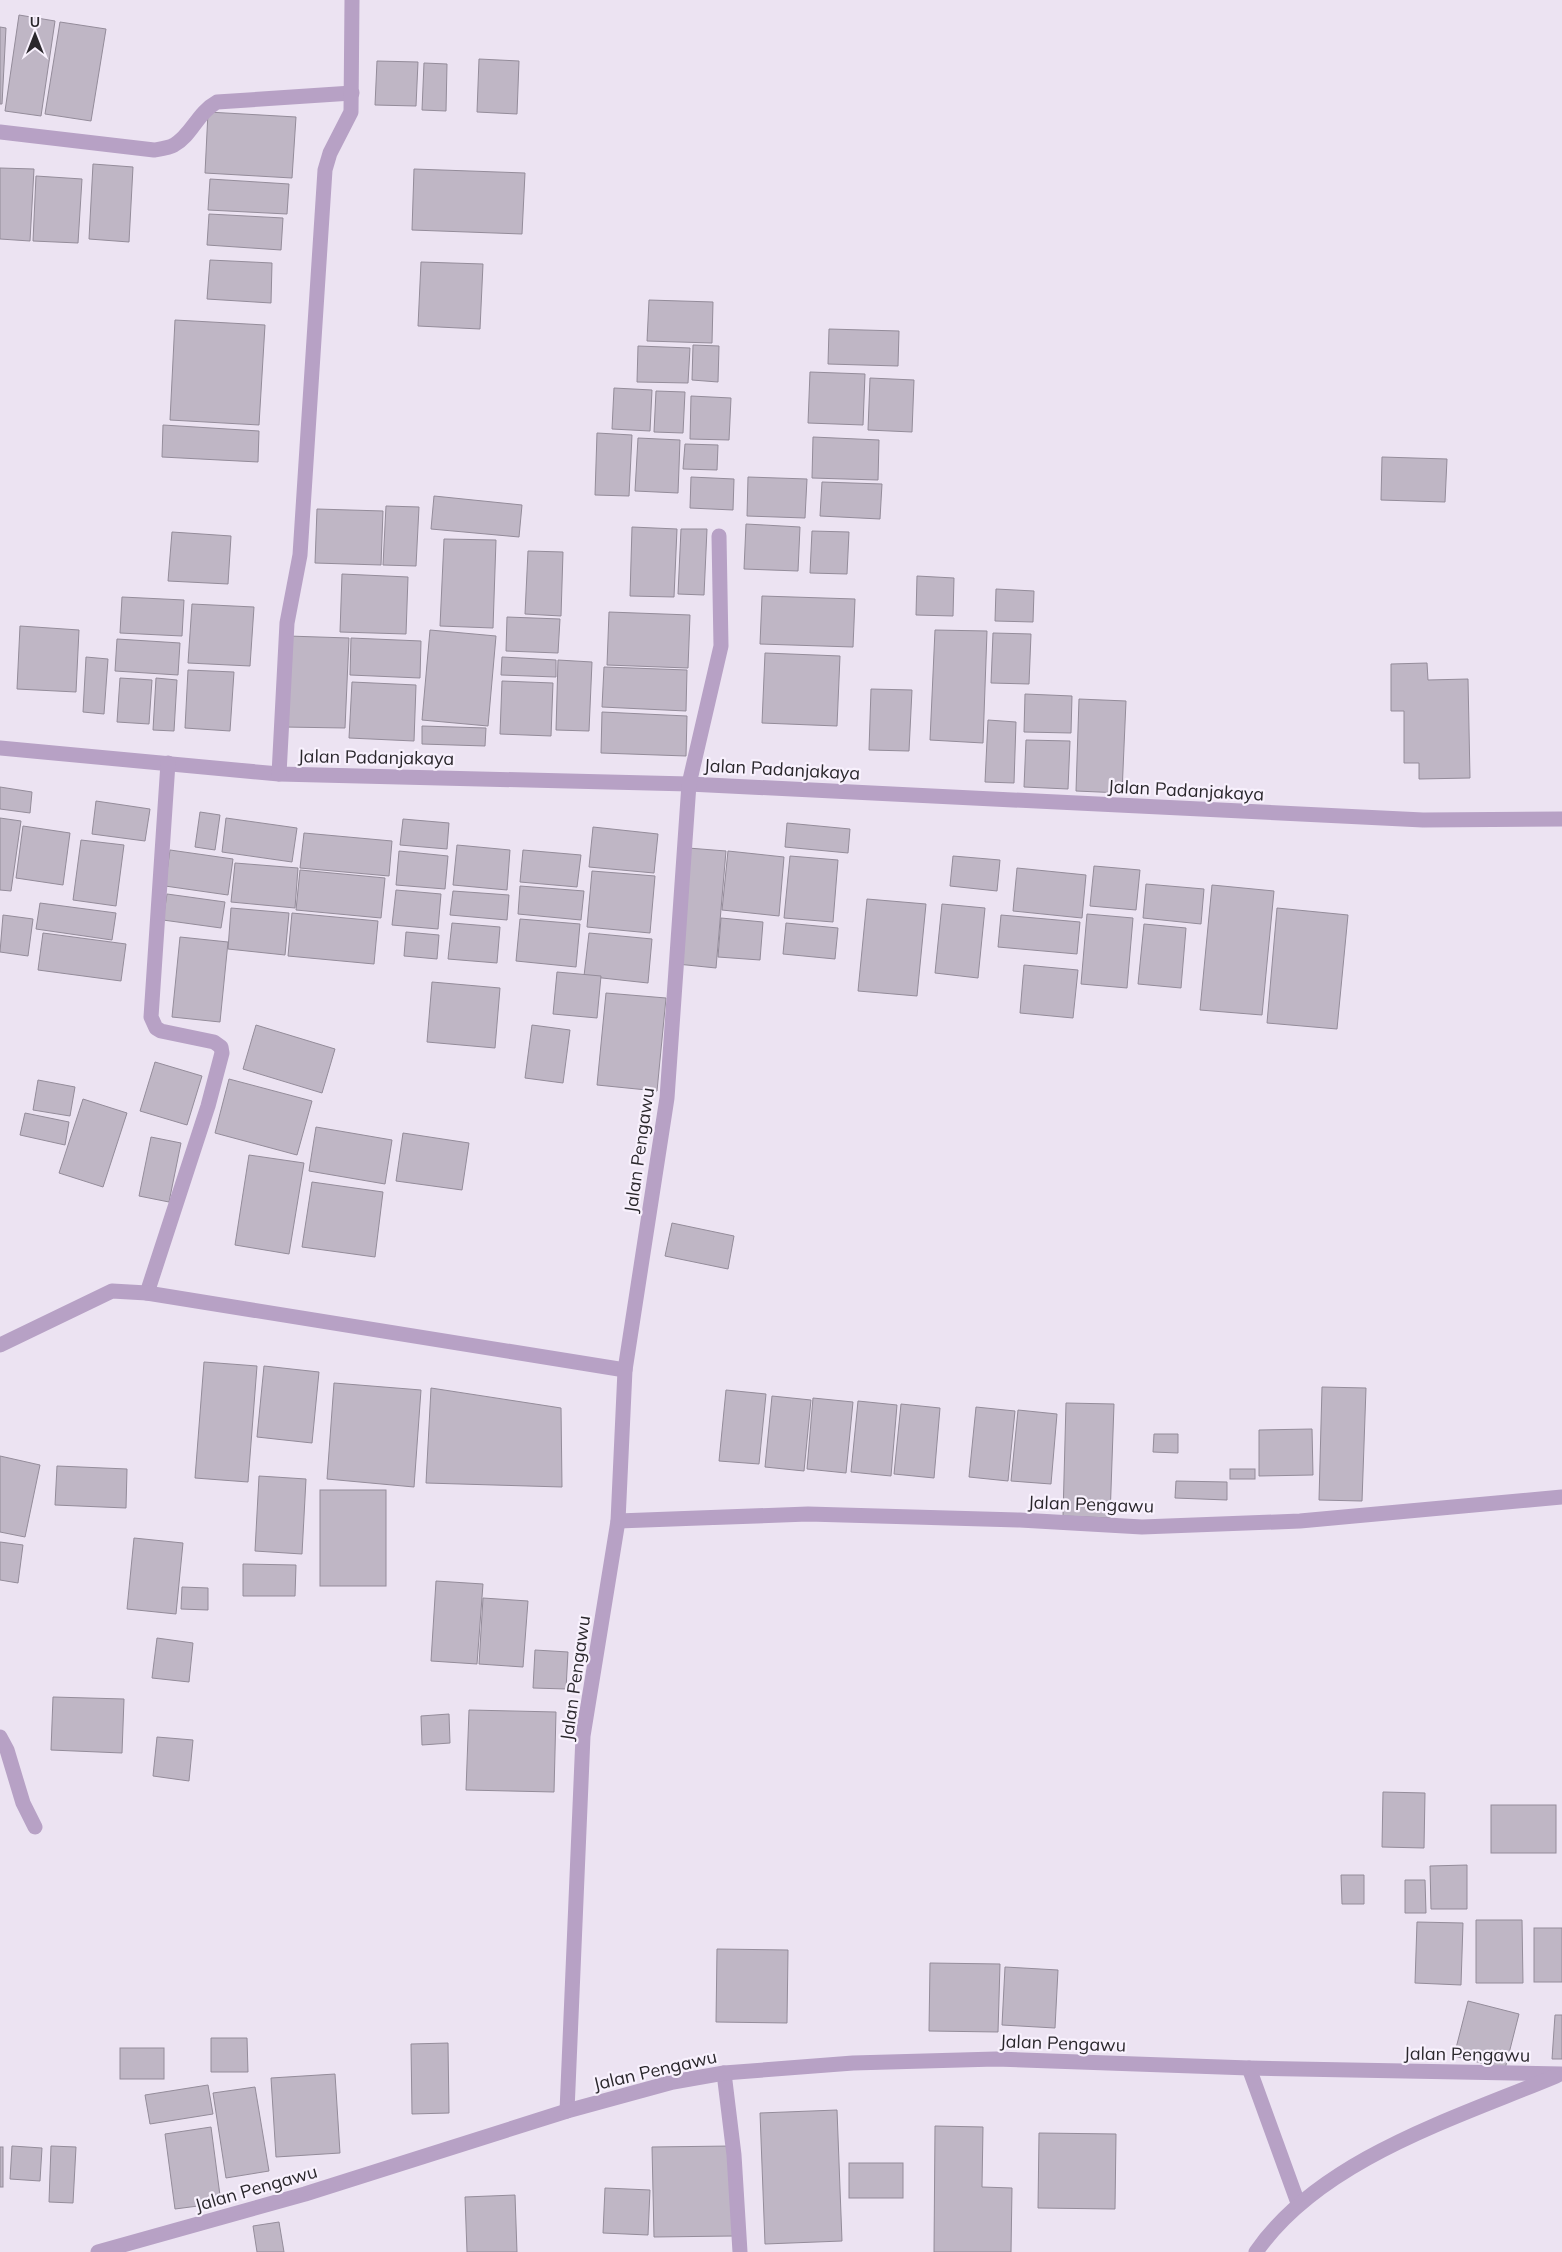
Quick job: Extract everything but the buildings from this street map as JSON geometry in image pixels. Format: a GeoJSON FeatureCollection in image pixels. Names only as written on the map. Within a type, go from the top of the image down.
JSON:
{"type":"FeatureCollection","features":[{"type":"Feature","properties":{"kind":"street"},"geometry":{"type":"LineString","coordinates":[[279,774],[287,623],[300,555],[325,170],[330,153],[351,112],[352,0]]}},
{"type":"Feature","properties":{"kind":"street"},"geometry":{"type":"LineString","coordinates":[[0,132],[154,150],[174,146],[203,111],[217,102],[352,93]]}},
{"type":"Feature","properties":{"kind":"street","name":"Jalan Pengawu"},"geometry":{"type":"LineString","coordinates":[[567,2111],[583,1736],[618,1521],[625,1370],[666,1098],[689,784],[721,646],[719,536]]}},
{"type":"Feature","properties":{"kind":"street","name":"Jalan Padanjakaya"},"geometry":{"type":"LineString","coordinates":[[0,748],[279,774],[689,784],[1423,820],[1562,819]]}},
{"type":"Feature","properties":{"kind":"street"},"geometry":{"type":"LineString","coordinates":[[147,1292],[208,1106],[222,1053],[221,1047],[214,1042],[161,1031],[156,1028],[151,1017],[168,763]]}},
{"type":"Feature","properties":{"kind":"street"},"geometry":{"type":"LineString","coordinates":[[0,1345],[112,1291],[147,1292],[625,1370]]}},
{"type":"Feature","properties":{"kind":"street","name":"Jalan Pengawu"},"geometry":{"type":"LineString","coordinates":[[618,1521],[808,1514],[1020,1520],[1142,1527],[1300,1521],[1562,1497]]}},
{"type":"Feature","properties":{"kind":"street"},"geometry":{"type":"LineString","coordinates":[[0,1737],[7,1750],[23,1803],[35,1827]]}},
{"type":"Feature","properties":{"kind":"street","name":"Jalan Pengawu"},"geometry":{"type":"LineString","coordinates":[[98,2252],[305,2194],[567,2111],[673,2082],[724,2073],[853,2063],[996,2059],[1249,2068],[1562,2074]]}},
{"type":"Feature","properties":{"kind":"street"},"geometry":{"type":"LineString","coordinates":[[1249,2068],[1298,2203]]}},
{"type":"Feature","properties":{"kind":"street"},"geometry":{"type":"LineString","coordinates":[[724,2073],[734,2155],[740,2252]]}},
{"type":"Feature","properties":{"kind":"street"},"geometry":{"type":"LineString","coordinates":[[1256,2252],[1298,2203],[1378,2151],[1562,2074]]}}]}
